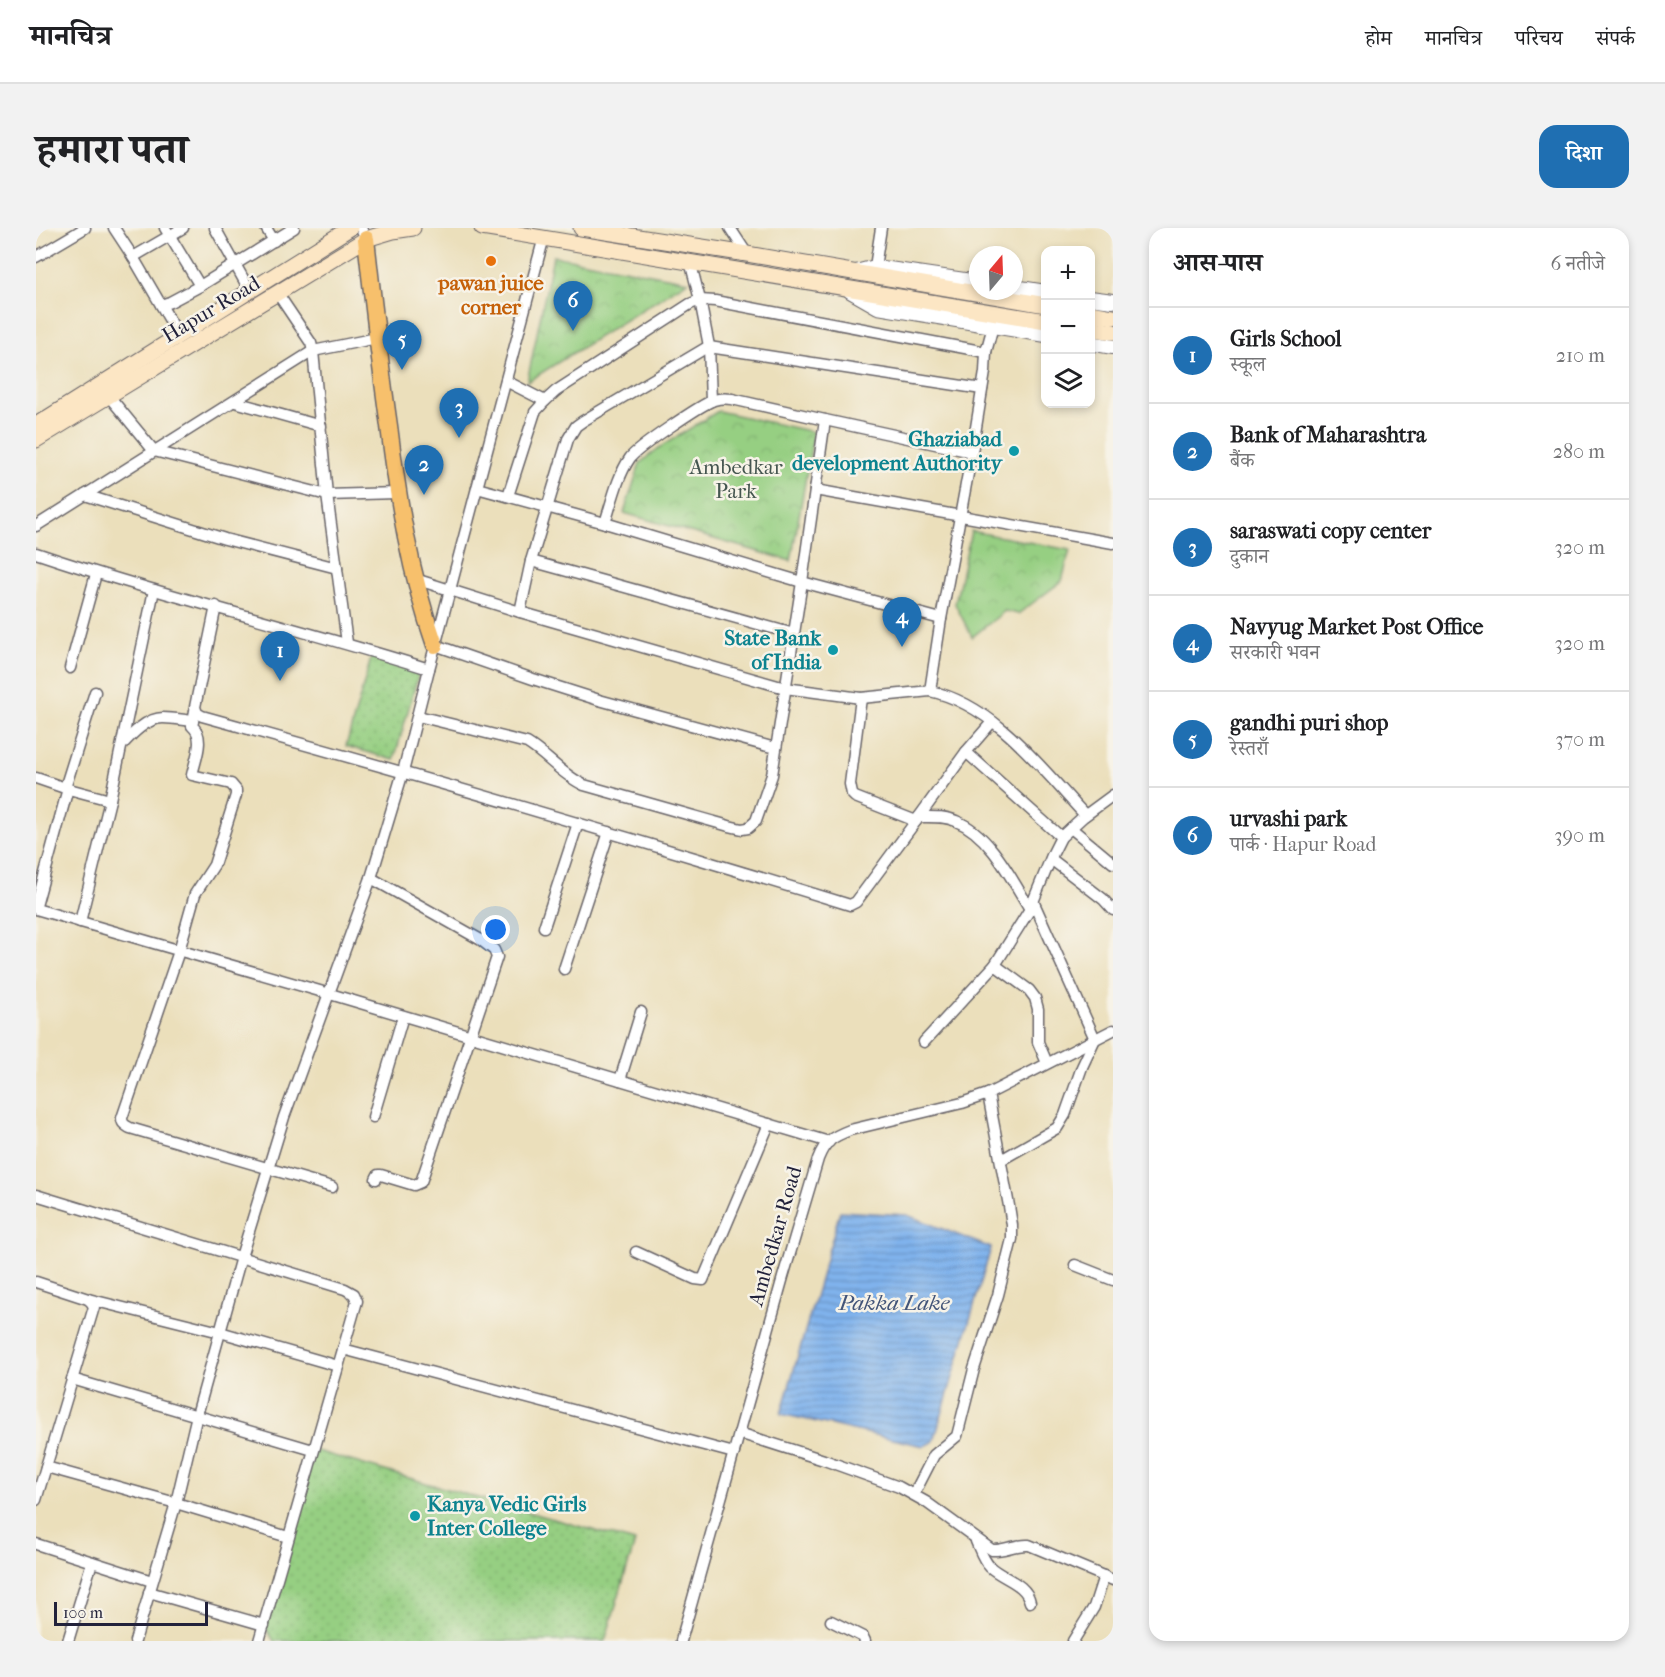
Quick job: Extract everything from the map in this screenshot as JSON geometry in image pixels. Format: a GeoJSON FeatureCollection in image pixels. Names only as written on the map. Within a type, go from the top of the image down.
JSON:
{"type":"FeatureCollection","features":[{"type":"Feature","properties":{"kind":"main road","name":"Hapur Road"},"geometry":{"type":"LineString","coordinates":[[36,425],[350,228]]}},
{"type":"Feature","properties":{"kind":"main road","name":"Hapur Road"},"geometry":{"type":"LineString","coordinates":[[36,440],[278,294],[364,234],[413,228]]}},
{"type":"Feature","properties":{"kind":"main road"},"geometry":{"type":"LineString","coordinates":[[482,228],[1041,320]]}},
{"type":"Feature","properties":{"kind":"main road"},"geometry":{"type":"LineString","coordinates":[[581,228],[646,233],[747,254],[1041,304]]}},
{"type":"Feature","properties":{"kind":"main road"},"geometry":{"type":"LineString","coordinates":[[364,234],[398,493],[422,610],[435,645]]}},
{"type":"Feature","properties":{"kind":"main road"},"geometry":{"type":"LineString","coordinates":[[1095,314],[1113,317]]}},
{"type":"Feature","properties":{"kind":"main road"},"geometry":{"type":"LineString","coordinates":[[1095,329],[1113,332]]}},
{"type":"Feature","properties":{"kind":"street"},"geometry":{"type":"LineString","coordinates":[[36,257],[67,232],[85,228]]}},
{"type":"Feature","properties":{"kind":"street"},"geometry":{"type":"LineString","coordinates":[[114,228],[179,336]]}},
{"type":"Feature","properties":{"kind":"street"},"geometry":{"type":"LineString","coordinates":[[133,257],[167,232],[183,228]]}},
{"type":"Feature","properties":{"kind":"street"},"geometry":{"type":"LineString","coordinates":[[215,228],[250,291]]}},
{"type":"Feature","properties":{"kind":"street"},"geometry":{"type":"LineString","coordinates":[[266,228],[274,241]]}},
{"type":"Feature","properties":{"kind":"street"},"geometry":{"type":"LineString","coordinates":[[161,305],[200,286],[294,228]]}},
{"type":"Feature","properties":{"kind":"street"},"geometry":{"type":"LineString","coordinates":[[730,228],[747,254]]}},
{"type":"Feature","properties":{"kind":"street"},"geometry":{"type":"LineString","coordinates":[[875,267],[880,228]]}},
{"type":"Feature","properties":{"kind":"street"},"geometry":{"type":"LineString","coordinates":[[167,232],[200,286]]}},
{"type":"Feature","properties":{"kind":"street"},"geometry":{"type":"LineString","coordinates":[[135,1641],[176,1503],[197,1415],[241,1257],[284,1118],[371,878],[403,772],[544,237]]}},
{"type":"Feature","properties":{"kind":"street"},"geometry":{"type":"LineString","coordinates":[[690,261],[709,347],[711,400]]}},
{"type":"Feature","properties":{"kind":"street"},"geometry":{"type":"LineString","coordinates":[[854,273],[875,267],[969,281]]}},
{"type":"Feature","properties":{"kind":"street"},"geometry":{"type":"LineString","coordinates":[[846,288],[878,307],[1041,334]]}},
{"type":"Feature","properties":{"kind":"street"},"geometry":{"type":"LineString","coordinates":[[1023,288],[1041,291]]}},
{"type":"Feature","properties":{"kind":"street"},"geometry":{"type":"LineString","coordinates":[[278,294],[311,343],[313,351],[327,495],[347,643]]}},
{"type":"Feature","properties":{"kind":"street"},"geometry":{"type":"LineString","coordinates":[[1095,299],[1113,301]]}},
{"type":"Feature","properties":{"kind":"street"},"geometry":{"type":"LineString","coordinates":[[508,496],[536,412],[545,401],[690,304],[700,300],[986,352]]}},
{"type":"Feature","properties":{"kind":"street"},"geometry":{"type":"LineString","coordinates":[[930,691],[972,452],[986,352],[993,326]]}},
{"type":"Feature","properties":{"kind":"street"},"geometry":{"type":"LineString","coordinates":[[36,526],[313,351],[377,338]]}},
{"type":"Feature","properties":{"kind":"street"},"geometry":{"type":"LineString","coordinates":[[1095,344],[1113,347]]}},
{"type":"Feature","properties":{"kind":"street"},"geometry":{"type":"LineString","coordinates":[[520,612],[531,561],[568,439],[576,426],[709,347],[982,389]]}},
{"type":"Feature","properties":{"kind":"street"},"geometry":{"type":"LineString","coordinates":[[506,381],[545,401]]}},
{"type":"Feature","properties":{"kind":"street"},"geometry":{"type":"LineString","coordinates":[[108,395],[154,451],[327,495],[398,493]]}},
{"type":"Feature","properties":{"kind":"street"},"geometry":{"type":"LineString","coordinates":[[605,523],[621,474],[632,456],[711,400],[732,399],[972,452]]}},
{"type":"Feature","properties":{"kind":"street"},"geometry":{"type":"LineString","coordinates":[[235,402],[321,426]]}},
{"type":"Feature","properties":{"kind":"street"},"geometry":{"type":"LineString","coordinates":[[418,716],[527,743],[565,774],[584,785],[742,829],[748,828],[756,821],[772,775],[825,420]]}},
{"type":"Feature","properties":{"kind":"street"},"geometry":{"type":"LineString","coordinates":[[477,488],[605,523],[802,582],[941,619]]}},
{"type":"Feature","properties":{"kind":"street"},"geometry":{"type":"LineString","coordinates":[[815,490],[1113,543]]}},
{"type":"Feature","properties":{"kind":"street"},"geometry":{"type":"LineString","coordinates":[[85,495],[225,539],[337,568]]}},
{"type":"Feature","properties":{"kind":"street"},"geometry":{"type":"LineString","coordinates":[[36,554],[96,574],[347,643],[429,669]]}},
{"type":"Feature","properties":{"kind":"street"},"geometry":{"type":"LineString","coordinates":[[531,561],[794,634]]}},
{"type":"Feature","properties":{"kind":"street"},"geometry":{"type":"LineString","coordinates":[[70,668],[96,574]]}},
{"type":"Feature","properties":{"kind":"street"},"geometry":{"type":"LineString","coordinates":[[415,579],[520,612],[785,688],[861,698],[930,691],[946,696],[968,705],[1023,748],[1085,815]]}},
{"type":"Feature","properties":{"kind":"street"},"geometry":{"type":"LineString","coordinates":[[80,922],[110,800],[154,590]]}},
{"type":"Feature","properties":{"kind":"street"},"geometry":{"type":"LineString","coordinates":[[216,606],[192,726],[199,737],[192,775],[231,784],[236,790],[214,865],[195,894],[179,951],[122,1122],[130,1128],[332,1186]]}},
{"type":"Feature","properties":{"kind":"street"},"geometry":{"type":"LineString","coordinates":[[435,645],[599,700],[775,748]]}},
{"type":"Feature","properties":{"kind":"street"},"geometry":{"type":"LineString","coordinates":[[94,692],[66,788],[67,796],[36,907],[80,922],[330,993],[829,1142],[835,1136],[850,1130],[962,1104],[988,1094],[1113,1030]]}},
{"type":"Feature","properties":{"kind":"street"},"geometry":{"type":"LineString","coordinates":[[861,698],[850,784],[852,794],[918,819],[956,820],[984,840],[1032,905],[1095,1039]]}},
{"type":"Feature","properties":{"kind":"street"},"geometry":{"type":"LineString","coordinates":[[122,745],[135,732],[161,717],[201,716],[403,772],[850,905],[856,902],[966,752],[992,722]]}},
{"type":"Feature","properties":{"kind":"street"},"geometry":{"type":"LineString","coordinates":[[966,752],[1061,837]]}},
{"type":"Feature","properties":{"kind":"street"},"geometry":{"type":"LineString","coordinates":[[36,778],[110,800]]}},
{"type":"Feature","properties":{"kind":"street"},"geometry":{"type":"LineString","coordinates":[[924,1042],[995,965],[1032,905],[1061,837],[1085,815],[1113,795]]}},
{"type":"Feature","properties":{"kind":"street"},"geometry":{"type":"LineString","coordinates":[[544,927],[578,823]]}},
{"type":"Feature","properties":{"kind":"street"},"geometry":{"type":"LineString","coordinates":[[1071,828],[1113,863]]}},
{"type":"Feature","properties":{"kind":"street"},"geometry":{"type":"LineString","coordinates":[[564,969],[609,832]]}},
{"type":"Feature","properties":{"kind":"street"},"geometry":{"type":"LineString","coordinates":[[1050,859],[1113,910]]}},
{"type":"Feature","properties":{"kind":"street"},"geometry":{"type":"LineString","coordinates":[[371,878],[481,940],[494,950],[497,957],[421,1182],[414,1185],[381,1175],[378,1175],[376,1179]]}},
{"type":"Feature","properties":{"kind":"street"},"geometry":{"type":"LineString","coordinates":[[995,965],[1029,990],[1035,998],[1038,1009],[1038,1042],[1047,1063]]}},
{"type":"Feature","properties":{"kind":"street"},"geometry":{"type":"LineString","coordinates":[[621,1080],[641,1012]]}},
{"type":"Feature","properties":{"kind":"street"},"geometry":{"type":"LineString","coordinates":[[373,1117],[403,1016]]}},
{"type":"Feature","properties":{"kind":"street"},"geometry":{"type":"LineString","coordinates":[[1001,1160],[1057,1128],[1065,1115],[1082,1067],[1095,1039]]}},
{"type":"Feature","properties":{"kind":"street"},"geometry":{"type":"LineString","coordinates":[[914,1494],[934,1455],[957,1436],[1012,1239],[1012,1225],[988,1094]]}},
{"type":"Feature","properties":{"kind":"street"},"geometry":{"type":"LineString","coordinates":[[636,1252],[695,1279],[703,1280],[769,1124]]}},
{"type":"Feature","properties":{"kind":"street","name":"Ambedkar Road"},"geometry":{"type":"LineString","coordinates":[[681,1641],[783,1277],[818,1159],[823,1146],[829,1142]]}},
{"type":"Feature","properties":{"kind":"street"},"geometry":{"type":"LineString","coordinates":[[36,1195],[345,1289],[354,1294],[357,1301],[259,1641]]}},
{"type":"Feature","properties":{"kind":"street"},"geometry":{"type":"LineString","coordinates":[[1075,1265],[1113,1280]]}},
{"type":"Feature","properties":{"kind":"street"},"geometry":{"type":"LineString","coordinates":[[36,1282],[88,1299],[220,1332],[338,1366]]}},
{"type":"Feature","properties":{"kind":"street"},"geometry":{"type":"LineString","coordinates":[[36,1500],[94,1307],[88,1299]]}},
{"type":"Feature","properties":{"kind":"street"},"geometry":{"type":"LineString","coordinates":[[343,1349],[734,1453]]}},
{"type":"Feature","properties":{"kind":"street"},"geometry":{"type":"LineString","coordinates":[[72,1379],[313,1450]]}},
{"type":"Feature","properties":{"kind":"street"},"geometry":{"type":"LineString","coordinates":[[739,1433],[824,1460],[914,1494],[992,1550],[1021,1544],[1036,1547],[1108,1578],[1094,1607],[1073,1641]]}},
{"type":"Feature","properties":{"kind":"street"},"geometry":{"type":"LineString","coordinates":[[46,1467],[288,1537]]}},
{"type":"Feature","properties":{"kind":"street"},"geometry":{"type":"LineString","coordinates":[[975,1538],[987,1563],[1021,1587],[1030,1602]]}},
{"type":"Feature","properties":{"kind":"street"},"geometry":{"type":"LineString","coordinates":[[36,1544],[264,1625]]}},
{"type":"Feature","properties":{"kind":"street"},"geometry":{"type":"LineString","coordinates":[[68,1641],[92,1562]]}},
{"type":"Feature","properties":{"kind":"street"},"geometry":{"type":"LineString","coordinates":[[831,1622],[863,1637],[865,1641]]}},
{"type":"Feature","properties":{"kind":"green space"},"geometry":{"type":"Polygon","coordinates":[[[553,256],[688,281],[527,382],[553,256]]]}},
{"type":"Feature","properties":{"kind":"green space","name":"Ambedkar Park"},"geometry":{"type":"Polygon","coordinates":[[[718,411],[814,432],[791,561],[624,513],[640,463],[660,447],[718,411]]]}},
{"type":"Feature","properties":{"kind":"green space"},"geometry":{"type":"Polygon","coordinates":[[[971,531],[1070,550],[1062,581],[1018,614],[1005,611],[972,637],[955,604],[971,531]]]}},
{"type":"Feature","properties":{"kind":"green space"},"geometry":{"type":"Polygon","coordinates":[[[372,655],[420,669],[394,760],[346,746],[372,655]]]}},
{"type":"Feature","properties":{"kind":"green space"},"geometry":{"type":"Polygon","coordinates":[[[313,1450],[635,1542],[605,1641],[274,1641],[264,1625],[313,1450]]]}},
{"type":"Feature","properties":{"kind":"water","name":"Pakka Lake"},"geometry":{"type":"Polygon","coordinates":[[[840,1211],[907,1215],[991,1248],[934,1441],[924,1446],[781,1414],[840,1211]]]}},
{"type":"Feature","properties":{"kind":"place","name":"pawan juice corner"},"geometry":{"type":"Point","coordinates":[491,261]}},
{"type":"Feature","properties":{"kind":"place","name":"urvashi park"},"geometry":{"type":"Point","coordinates":[573,331]}},
{"type":"Feature","properties":{"kind":"place","name":"gandhi puri shop"},"geometry":{"type":"Point","coordinates":[402,370]}},
{"type":"Feature","properties":{"kind":"place","name":"saraswati copy center"},"geometry":{"type":"Point","coordinates":[459,438]}},
{"type":"Feature","properties":{"kind":"place","name":"Ghaziabad development Authority"},"geometry":{"type":"Point","coordinates":[1014,451]}},
{"type":"Feature","properties":{"kind":"place","name":"Bank of Maharashtra"},"geometry":{"type":"Point","coordinates":[424,495]}},
{"type":"Feature","properties":{"kind":"place","name":"Navyug Market Post Office"},"geometry":{"type":"Point","coordinates":[902,647]}},
{"type":"Feature","properties":{"kind":"place","name":"State Bank of India"},"geometry":{"type":"Point","coordinates":[833,650]}},
{"type":"Feature","properties":{"kind":"place","name":"Girls School"},"geometry":{"type":"Point","coordinates":[280,681]}},
{"type":"Feature","properties":{"kind":"place","name":"Kanya Vedic Girls Inter College"},"geometry":{"type":"Point","coordinates":[415,1516]}}]}
